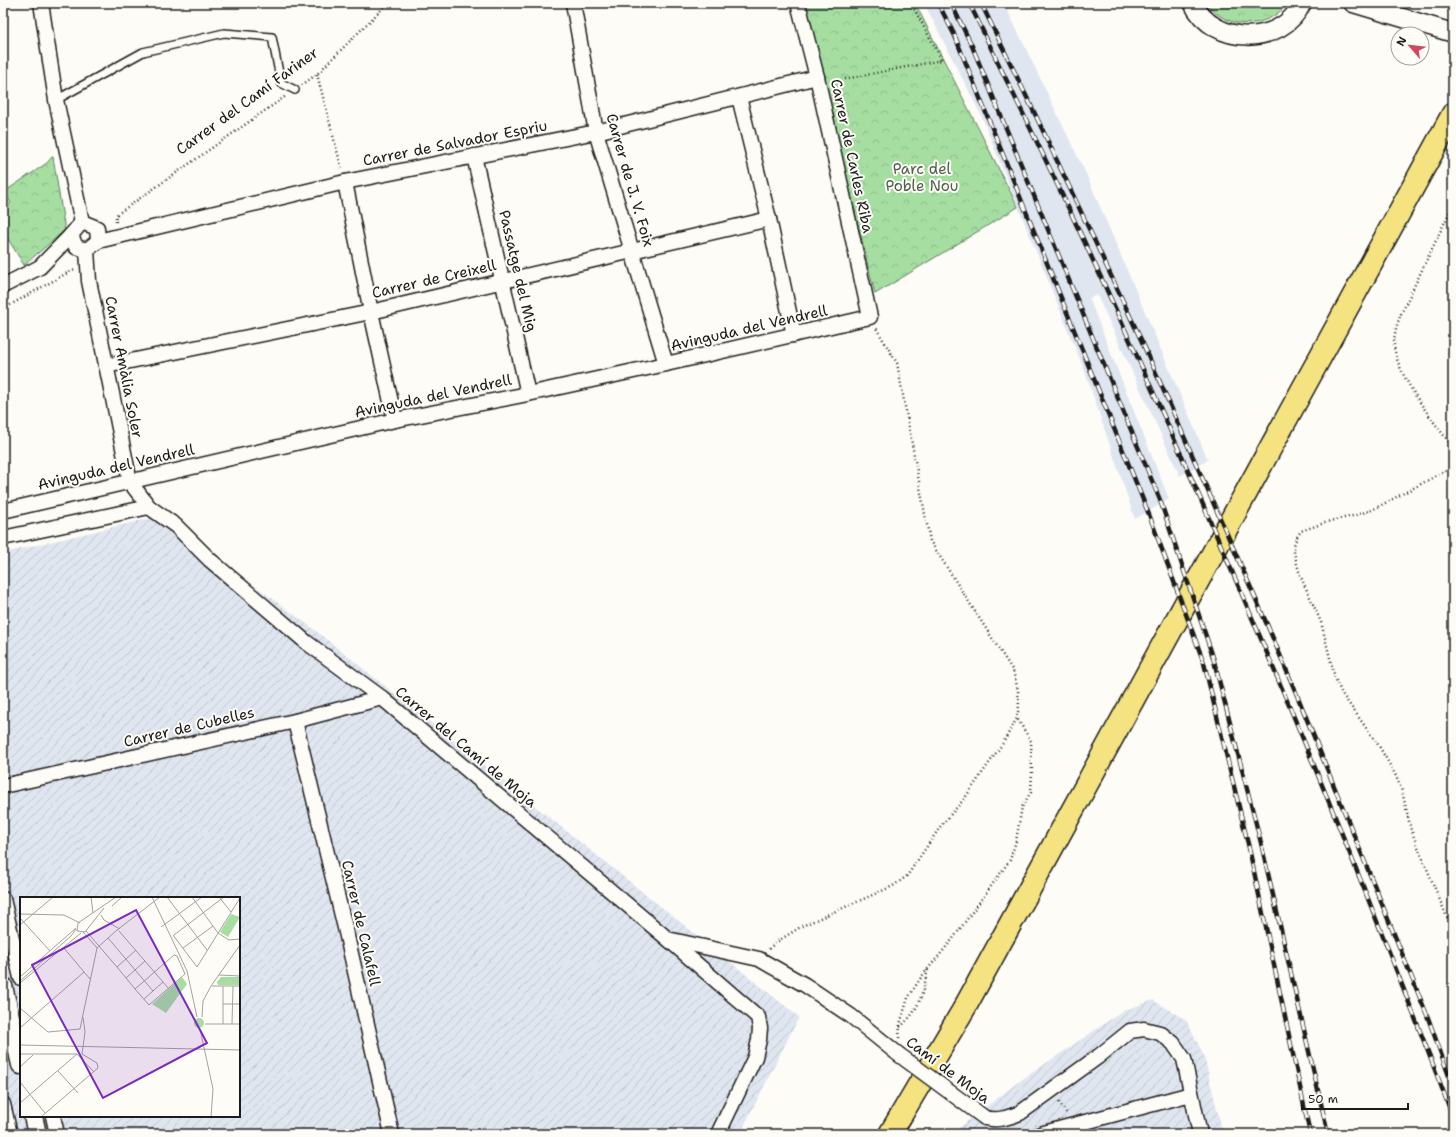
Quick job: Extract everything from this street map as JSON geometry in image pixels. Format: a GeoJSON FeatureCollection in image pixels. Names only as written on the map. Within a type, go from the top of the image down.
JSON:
{"type":"FeatureCollection","features":[{"type":"Feature","properties":{"kind":"highway"},"geometry":{"type":"LineString","coordinates":[[890,1134],[965,1007],[1453,114]]}},
{"type":"Feature","properties":{"kind":"street"},"geometry":{"type":"LineString","coordinates":[[41,3],[56,100],[82,222]]}},
{"type":"Feature","properties":{"kind":"street","name":"Carrer de J. V. Foix"},"geometry":{"type":"LineString","coordinates":[[573,3],[596,132],[666,364]]}},
{"type":"Feature","properties":{"kind":"street","name":"Carrer de Carles Riba"},"geometry":{"type":"LineString","coordinates":[[798,3],[817,77],[870,317]]}},
{"type":"Feature","properties":{"kind":"street"},"geometry":{"type":"LineString","coordinates":[[1193,3],[1207,21],[1225,32],[1245,37],[1266,34],[1285,24],[1299,9],[1302,3]]}},
{"type":"Feature","properties":{"kind":"street"},"geometry":{"type":"LineString","coordinates":[[1353,3],[1453,33]]}},
{"type":"Feature","properties":{"kind":"street","name":"Carrer de Salvador Espriu"},"geometry":{"type":"LineString","coordinates":[[98,241],[345,182],[596,132],[817,77]]}},
{"type":"Feature","properties":{"kind":"street"},"geometry":{"type":"LineString","coordinates":[[739,97],[769,219],[794,335]]}},
{"type":"Feature","properties":{"kind":"street","name":"Passatge del Mig"},"geometry":{"type":"LineString","coordinates":[[474,156],[528,394]]}},
{"type":"Feature","properties":{"kind":"street"},"geometry":{"type":"LineString","coordinates":[[345,182],[371,312],[395,420]]}},
{"type":"Feature","properties":{"kind":"street","name":"Carrer de Creixell"},"geometry":{"type":"LineString","coordinates":[[106,366],[371,312],[769,219]]}},
{"type":"Feature","properties":{"kind":"street"},"geometry":{"type":"LineString","coordinates":[[3,286],[40,267],[82,222]]}},
{"type":"Feature","properties":{"kind":"street"},"geometry":{"type":"LineString","coordinates":[[70,235],[76,247],[87,250],[98,241],[97,228],[82,222]]}},
{"type":"Feature","properties":{"kind":"street","name":"Carrer Amàlia Soler"},"geometry":{"type":"LineString","coordinates":[[87,250],[89,281],[130,482],[149,507]]}},
{"type":"Feature","properties":{"kind":"street","name":"Avinguda del Vendrell"},"geometry":{"type":"LineString","coordinates":[[3,511],[395,420],[528,394],[870,317]]}},
{"type":"Feature","properties":{"kind":"street"},"geometry":{"type":"LineString","coordinates":[[3,538],[149,507]]}},
{"type":"Feature","properties":{"kind":"street","name":"Carrer del Camí de Moja"},"geometry":{"type":"LineString","coordinates":[[149,507],[176,526],[210,560],[306,642],[382,698],[758,1017],[760,1028],[759,1040],[754,1057],[718,1134]]}},
{"type":"Feature","properties":{"kind":"street","name":"Carrer de Cubelles"},"geometry":{"type":"LineString","coordinates":[[3,786],[295,721],[382,698]]}},
{"type":"Feature","properties":{"kind":"street","name":"Carrer de Calafell"},"geometry":{"type":"LineString","coordinates":[[295,721],[346,932],[392,1134]]}},
{"type":"Feature","properties":{"kind":"street"},"geometry":{"type":"LineString","coordinates":[[3,899],[20,974]]}},
{"type":"Feature","properties":{"kind":"street","name":"Camí de Moja"},"geometry":{"type":"LineString","coordinates":[[669,940],[759,959],[806,985],[851,1016],[898,1054],[985,1118],[996,1120],[1008,1118],[1020,1113],[1099,1056],[1130,1031],[1144,1029],[1160,1033],[1173,1043],[1184,1059],[1190,1094],[1200,1134]]}},
{"type":"Feature","properties":{"kind":"street"},"geometry":{"type":"LineString","coordinates":[[3,986],[20,1061]]}},
{"type":"Feature","properties":{"kind":"street"},"geometry":{"type":"LineString","coordinates":[[1040,1134],[1190,1094]]}},
{"type":"Feature","properties":{"kind":"street"},"geometry":{"type":"LineString","coordinates":[[3,1104],[10,1134]]}},
{"type":"Feature","properties":{"kind":"street"},"geometry":{"type":"LineString","coordinates":[[33,1117],[37,1134]]}},
{"type":"Feature","properties":{"kind":"street"},"geometry":{"type":"LineString","coordinates":[[53,1117],[57,1134]]}},
{"type":"Feature","properties":{"kind":"lane"},"geometry":{"type":"LineString","coordinates":[[56,100],[143,52],[224,33],[272,38],[281,83],[296,90]]}},
{"type":"Feature","properties":{"kind":"path","name":"Carrer del Camí Fariner"},"geometry":{"type":"LineString","coordinates":[[114,237],[116,215],[317,74],[388,3]]}},
{"type":"Feature","properties":{"kind":"path"},"geometry":{"type":"LineString","coordinates":[[846,79],[942,60],[911,3]]}},
{"type":"Feature","properties":{"kind":"path"},"geometry":{"type":"LineString","coordinates":[[317,74],[345,182]]}},
{"type":"Feature","properties":{"kind":"path"},"geometry":{"type":"LineString","coordinates":[[1453,205],[1400,316],[1395,331],[1394,345],[1405,376],[1424,408],[1453,447]]}},
{"type":"Feature","properties":{"kind":"path"},"geometry":{"type":"LineString","coordinates":[[3,309],[69,272],[88,266]]}},
{"type":"Feature","properties":{"kind":"path"},"geometry":{"type":"LineString","coordinates":[[759,959],[775,943],[802,926],[893,886],[907,876],[940,827],[965,798],[995,755],[1017,718],[1019,706],[1018,690],[1013,671],[930,541],[897,363],[870,317]]}},
{"type":"Feature","properties":{"kind":"path"},"geometry":{"type":"LineString","coordinates":[[1453,467],[1372,510],[1330,521],[1301,531],[1294,545],[1294,553],[1300,575],[1321,622],[1335,678],[1342,694],[1379,746],[1395,774],[1402,791],[1411,830],[1453,932]]}},
{"type":"Feature","properties":{"kind":"path"},"geometry":{"type":"LineString","coordinates":[[898,1054],[900,1028],[908,998],[928,968],[952,940],[1010,860],[1016,841],[1022,808],[1031,792],[1031,741],[1017,718]]}},
{"type":"Feature","properties":{"kind":"path"},"geometry":{"type":"LineString","coordinates":[[900,1028],[910,1019],[919,1002],[924,989],[928,968]]}},
{"type":"Feature","properties":{"kind":"path"},"geometry":{"type":"LineString","coordinates":[[1047,1093],[1054,1100],[1059,1102],[1066,1111],[1072,1126]]}},
{"type":"Feature","properties":{"kind":"shaded area"},"geometry":{"type":"Polygon","coordinates":[[[924,3],[1004,3],[1087,176],[1208,460],[1180,476],[1097,295],[1089,298],[1169,499],[1135,519],[1085,372],[980,113],[924,3]]]}},
{"type":"Feature","properties":{"kind":"shaded area"},"geometry":{"type":"Polygon","coordinates":[[[160,516],[311,627],[799,1017],[740,1134],[3,1134],[3,553],[160,516]]]}},
{"type":"Feature","properties":{"kind":"shaded area"},"geometry":{"type":"Polygon","coordinates":[[[1153,1000],[1186,1020],[1204,1056],[1223,1134],[951,1134],[1017,1083],[1123,1011],[1153,1000]]]}},
{"type":"Feature","properties":{"kind":"green space","name":"Parc del Poble Nou"},"geometry":{"type":"Polygon","coordinates":[[[804,3],[915,3],[1018,207],[875,294],[804,3]]]}},
{"type":"Feature","properties":{"kind":"green space"},"geometry":{"type":"Polygon","coordinates":[[[1206,3],[1288,3],[1279,12],[1269,18],[1247,24],[1225,19],[1206,3]]]}},
{"type":"Feature","properties":{"kind":"green space"},"geometry":{"type":"Polygon","coordinates":[[[52,157],[65,230],[24,265],[3,231],[3,209],[11,203],[4,192],[47,163],[52,157]]]}},
{"type":"Feature","properties":{"kind":"railway"},"geometry":{"type":"LineString","coordinates":[[938,3],[954,34],[1150,517],[1204,663],[1249,848],[1310,1134]]}},
{"type":"Feature","properties":{"kind":"railway"},"geometry":{"type":"LineString","coordinates":[[951,3],[972,46],[1160,500],[1213,657],[1261,843],[1328,1134]]}},
{"type":"Feature","properties":{"kind":"railway"},"geometry":{"type":"LineString","coordinates":[[969,3],[1089,252],[1139,360],[1211,523],[1336,818],[1453,1117]]}},
{"type":"Feature","properties":{"kind":"railway"},"geometry":{"type":"LineString","coordinates":[[981,3],[1144,346],[1269,629],[1427,1015],[1453,1087]]}}]}
